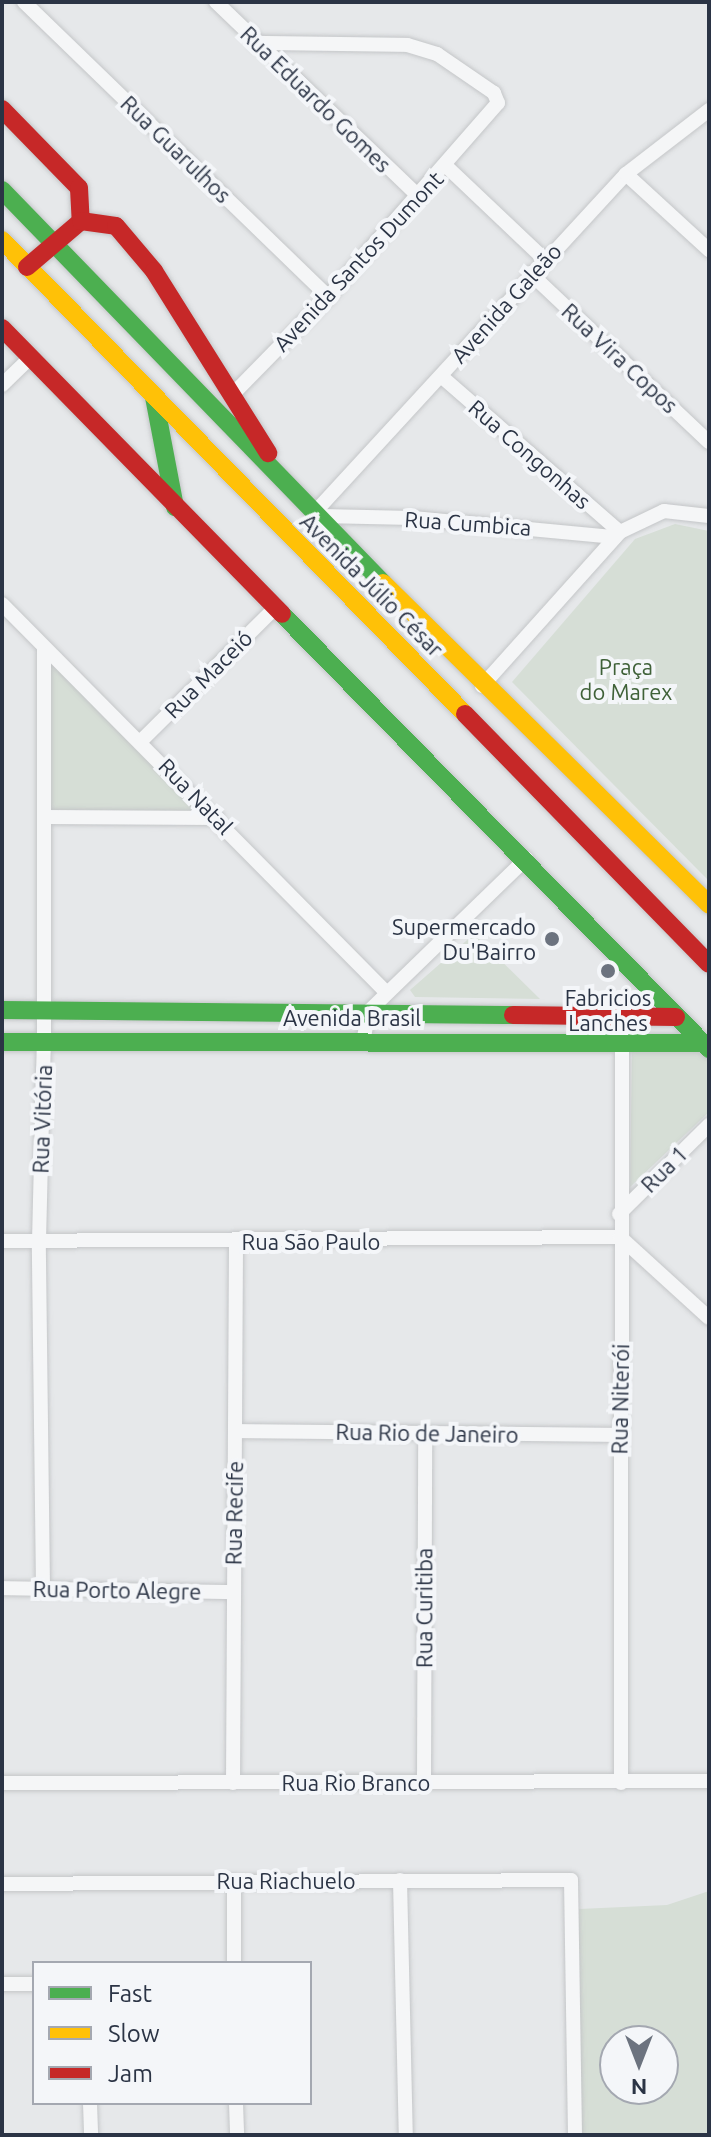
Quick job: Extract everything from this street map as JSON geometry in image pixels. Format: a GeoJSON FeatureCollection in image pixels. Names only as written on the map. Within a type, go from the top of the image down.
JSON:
{"type":"FeatureCollection","features":[{"type":"Feature","properties":{"kind":"main road"},"geometry":{"type":"LineString","coordinates":[[2,109],[79,188],[81,221]]}},
{"type":"Feature","properties":{"kind":"main road","name":"Avenida Júlio César"},"geometry":{"type":"LineString","coordinates":[[2,190],[18,210],[318,513],[482,686],[709,905]]}},
{"type":"Feature","properties":{"kind":"main road"},"geometry":{"type":"LineString","coordinates":[[2,227],[18,210]]}},
{"type":"Feature","properties":{"kind":"main road"},"geometry":{"type":"LineString","coordinates":[[27,267],[81,221],[116,226],[154,271],[234,393],[281,477]]}},
{"type":"Feature","properties":{"kind":"main road","name":"Avenida Júlio César"},"geometry":{"type":"LineString","coordinates":[[2,240],[709,964]]}},
{"type":"Feature","properties":{"kind":"main road"},"geometry":{"type":"LineString","coordinates":[[2,328],[706,1046]]}},
{"type":"Feature","properties":{"kind":"main road"},"geometry":{"type":"LineString","coordinates":[[154,397],[175,507]]}},
{"type":"Feature","properties":{"kind":"main road","name":"Avenida Brasil"},"geometry":{"type":"LineString","coordinates":[[2,1010],[369,1011],[676,1017]]}},
{"type":"Feature","properties":{"kind":"main road","name":"Avenida Brasil"},"geometry":{"type":"LineString","coordinates":[[2,1042],[622,1043],[706,1046]]}},
{"type":"Feature","properties":{"kind":"street","name":"Rua Guarulhos"},"geometry":{"type":"LineString","coordinates":[[24,2],[328,297]]}},
{"type":"Feature","properties":{"kind":"street","name":"Rua Eduardo Gomes"},"geometry":{"type":"LineString","coordinates":[[216,2],[417,195]]}},
{"type":"Feature","properties":{"kind":"street","name":"Avenida Santos Dumont"},"geometry":{"type":"LineString","coordinates":[[234,393],[328,297],[417,195],[481,128],[498,98],[437,54],[407,45],[256,43]]}},
{"type":"Feature","properties":{"kind":"street","name":"Avenida Galeão"},"geometry":{"type":"LineString","coordinates":[[318,513],[530,273],[626,174],[709,110]]}},
{"type":"Feature","properties":{"kind":"street"},"geometry":{"type":"LineString","coordinates":[[446,166],[544,259]]}},
{"type":"Feature","properties":{"kind":"street"},"geometry":{"type":"LineString","coordinates":[[626,174],[709,250]]}},
{"type":"Feature","properties":{"kind":"street","name":"Rua Vira Copos"},"geometry":{"type":"LineString","coordinates":[[530,273],[709,442]]}},
{"type":"Feature","properties":{"kind":"street"},"geometry":{"type":"LineString","coordinates":[[2,385],[30,358]]}},
{"type":"Feature","properties":{"kind":"street","name":"Rua Congonhas"},"geometry":{"type":"LineString","coordinates":[[441,376],[617,535]]}},
{"type":"Feature","properties":{"kind":"street"},"geometry":{"type":"LineString","coordinates":[[482,686],[617,535],[664,511],[709,516]]}},
{"type":"Feature","properties":{"kind":"street","name":"Rua Cumbica"},"geometry":{"type":"LineString","coordinates":[[318,513],[617,535]]}},
{"type":"Feature","properties":{"kind":"street","name":"Rua Natal"},"geometry":{"type":"LineString","coordinates":[[2,604],[44,649],[141,741],[386,992]]}},
{"type":"Feature","properties":{"kind":"street","name":"Rua Maceió"},"geometry":{"type":"LineString","coordinates":[[141,741],[276,607]]}},
{"type":"Feature","properties":{"kind":"street","name":"Rua Vitória"},"geometry":{"type":"LineString","coordinates":[[43,1588],[39,1241],[44,1041],[44,649]]}},
{"type":"Feature","properties":{"kind":"street"},"geometry":{"type":"LineString","coordinates":[[45,817],[217,818]]}},
{"type":"Feature","properties":{"kind":"street"},"geometry":{"type":"LineString","coordinates":[[363,1042],[369,1011],[526,859]]}},
{"type":"Feature","properties":{"kind":"street","name":"Rua Niterói"},"geometry":{"type":"LineString","coordinates":[[621,1783],[619,1214],[622,1016]]}},
{"type":"Feature","properties":{"kind":"street","name":"Rua 1"},"geometry":{"type":"LineString","coordinates":[[619,1214],[709,1125]]}},
{"type":"Feature","properties":{"kind":"street"},"geometry":{"type":"LineString","coordinates":[[620,1237],[709,1318]]}},
{"type":"Feature","properties":{"kind":"street","name":"Rua São Paulo"},"geometry":{"type":"LineString","coordinates":[[2,1241],[236,1243],[620,1237]]}},
{"type":"Feature","properties":{"kind":"street","name":"Rua Recife"},"geometry":{"type":"LineString","coordinates":[[233,1783],[236,1243]]}},
{"type":"Feature","properties":{"kind":"street","name":"Rua Rio de Janeiro"},"geometry":{"type":"LineString","coordinates":[[236,1431],[619,1435]]}},
{"type":"Feature","properties":{"kind":"street","name":"Rua Curitiba"},"geometry":{"type":"LineString","coordinates":[[424,1783],[425,1432]]}},
{"type":"Feature","properties":{"kind":"street","name":"Rua Porto Alegre"},"geometry":{"type":"LineString","coordinates":[[2,1588],[232,1592]]}},
{"type":"Feature","properties":{"kind":"street","name":"Rua Rio Branco"},"geometry":{"type":"LineString","coordinates":[[2,1783],[709,1781]]}},
{"type":"Feature","properties":{"kind":"street"},"geometry":{"type":"LineString","coordinates":[[400,1880],[406,2135]]}},
{"type":"Feature","properties":{"kind":"street","name":"Rua Riachuelo"},"geometry":{"type":"LineString","coordinates":[[2,1884],[571,1880],[575,2135]]}},
{"type":"Feature","properties":{"kind":"street"},"geometry":{"type":"LineString","coordinates":[[234,1881],[234,1961]]}},
{"type":"Feature","properties":{"kind":"street"},"geometry":{"type":"LineString","coordinates":[[2,1984],[32,1984]]}},
{"type":"Feature","properties":{"kind":"street"},"geometry":{"type":"LineString","coordinates":[[90,2105],[91,2135]]}},
{"type":"Feature","properties":{"kind":"street"},"geometry":{"type":"LineString","coordinates":[[236,2105],[237,2135]]}},
{"type":"Feature","properties":{"kind":"green space","name":"Praça do Marex"},"geometry":{"type":"Polygon","coordinates":[[[675,524],[709,531],[709,881],[512,682],[635,539],[675,524]]]}},
{"type":"Feature","properties":{"kind":"green space"},"geometry":{"type":"Polygon","coordinates":[[[45,648],[211,819],[45,816],[45,648]]]}},
{"type":"Feature","properties":{"kind":"green space"},"geometry":{"type":"Polygon","coordinates":[[[474,934],[540,999],[415,997],[410,990],[474,934]]]}},
{"type":"Feature","properties":{"kind":"green space"},"geometry":{"type":"Polygon","coordinates":[[[700,1051],[709,1060],[709,1112],[630,1187],[632,1052],[700,1051]]]}},
{"type":"Feature","properties":{"kind":"green space"},"geometry":{"type":"Polygon","coordinates":[[[709,1891],[709,2135],[576,2135],[579,1909],[667,1905],[709,1891]]]}},
{"type":"Feature","properties":{"kind":"traffic: fast"},"geometry":{"type":"LineString","coordinates":[[2,190],[383,583]]}},
{"type":"Feature","properties":{"kind":"traffic: fast"},"geometry":{"type":"LineString","coordinates":[[154,397],[175,507]]}},
{"type":"Feature","properties":{"kind":"traffic: fast"},"geometry":{"type":"LineString","coordinates":[[282,614],[709,1049]]}},
{"type":"Feature","properties":{"kind":"traffic: fast"},"geometry":{"type":"LineString","coordinates":[[2,1010],[513,1015]]}},
{"type":"Feature","properties":{"kind":"traffic: fast"},"geometry":{"type":"LineString","coordinates":[[2,1042],[702,1043]]}},
{"type":"Feature","properties":{"kind":"traffic: slow"},"geometry":{"type":"LineString","coordinates":[[2,240],[465,714]]}},
{"type":"Feature","properties":{"kind":"traffic: slow"},"geometry":{"type":"LineString","coordinates":[[383,583],[709,905]]}},
{"type":"Feature","properties":{"kind":"traffic: jam"},"geometry":{"type":"LineString","coordinates":[[2,109],[79,188],[81,221]]}},
{"type":"Feature","properties":{"kind":"traffic: jam"},"geometry":{"type":"LineString","coordinates":[[27,267],[81,221],[116,226],[154,271],[268,453]]}},
{"type":"Feature","properties":{"kind":"traffic: jam"},"geometry":{"type":"LineString","coordinates":[[2,328],[282,614]]}},
{"type":"Feature","properties":{"kind":"traffic: jam"},"geometry":{"type":"LineString","coordinates":[[465,714],[709,964]]}},
{"type":"Feature","properties":{"kind":"traffic: jam"},"geometry":{"type":"LineString","coordinates":[[513,1015],[676,1017]]}},
{"type":"Feature","properties":{"kind":"place","name":"Supermercado Du'Bairro"},"geometry":{"type":"Point","coordinates":[552,939]}},
{"type":"Feature","properties":{"kind":"place","name":"Fabricios Lanches"},"geometry":{"type":"Point","coordinates":[608,971]}}]}
